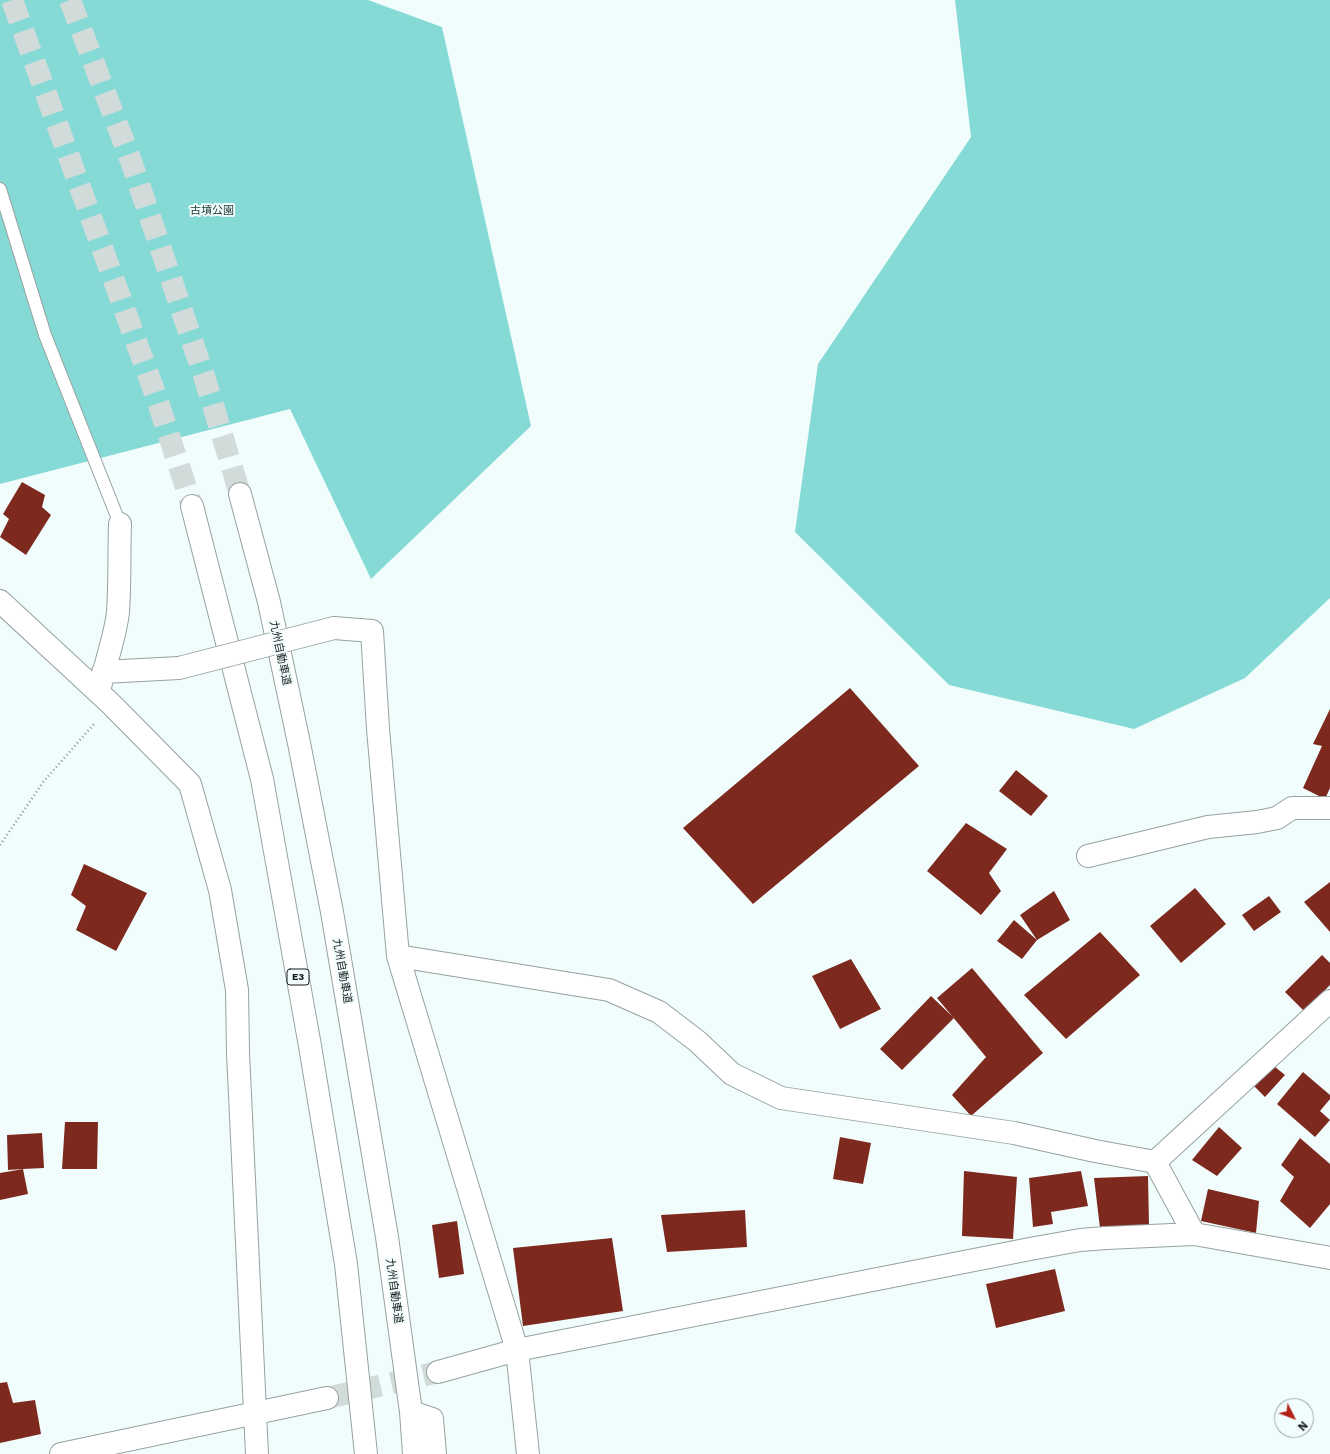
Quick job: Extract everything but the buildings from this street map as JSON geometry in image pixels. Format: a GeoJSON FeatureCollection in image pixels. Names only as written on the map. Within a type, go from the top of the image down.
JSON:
{"type":"FeatureCollection","features":[{"type":"Feature","properties":{"kind":"main road","name":"九州自動車道"},"geometry":{"type":"LineString","coordinates":[[240,494],[269,602],[299,743],[330,905],[387,1237],[411,1412],[414,1454]]}},
{"type":"Feature","properties":{"kind":"main road","name":"E3"},"geometry":{"type":"LineString","coordinates":[[192,506],[262,779],[310,1046],[346,1264],[366,1454]]}},
{"type":"Feature","properties":{"kind":"main road"},"geometry":{"type":"LineString","coordinates":[[104,690],[118,613],[120,524]]}},
{"type":"Feature","properties":{"kind":"main road"},"geometry":{"type":"LineString","coordinates":[[0,601],[104,690],[190,784],[220,890],[237,990],[238,1053],[257,1454]]}},
{"type":"Feature","properties":{"kind":"main road"},"geometry":{"type":"LineString","coordinates":[[104,690],[179,668],[334,628],[372,631],[378,729],[398,956],[517,1350],[528,1454]]}},
{"type":"Feature","properties":{"kind":"main road"},"geometry":{"type":"LineString","coordinates":[[1088,856],[1208,827],[1257,822],[1277,818],[1292,808],[1330,808]]}},
{"type":"Feature","properties":{"kind":"main road"},"geometry":{"type":"LineString","coordinates":[[398,956],[609,990],[659,1012],[697,1041],[732,1074],[781,1098],[1014,1133],[1095,1151],[1155,1162]]}},
{"type":"Feature","properties":{"kind":"main road"},"geometry":{"type":"LineString","coordinates":[[1155,1162],[1330,1001]]}},
{"type":"Feature","properties":{"kind":"main road"},"geometry":{"type":"LineString","coordinates":[[1155,1162],[1194,1234]]}},
{"type":"Feature","properties":{"kind":"main road"},"geometry":{"type":"LineString","coordinates":[[438,1372],[517,1350],[1080,1240],[1194,1234],[1330,1258]]}},
{"type":"Feature","properties":{"kind":"main road"},"geometry":{"type":"LineString","coordinates":[[60,1454],[327,1398]]}},
{"type":"Feature","properties":{"kind":"main road"},"geometry":{"type":"LineString","coordinates":[[411,1412],[432,1419],[435,1454]]}},
{"type":"Feature","properties":{"kind":"lane"},"geometry":{"type":"LineString","coordinates":[[0,189],[45,335],[120,524]]}},
{"type":"Feature","properties":{"kind":"path"},"geometry":{"type":"LineString","coordinates":[[0,846],[44,780],[70,750],[104,690]]}},
{"type":"Feature","properties":{"kind":"green space","name":"古墳公園"},"geometry":{"type":"Polygon","coordinates":[[[0,0],[368,0],[442,27],[531,426],[371,579],[290,409],[0,484],[0,0]]]}},
{"type":"Feature","properties":{"kind":"green space"},"geometry":{"type":"Polygon","coordinates":[[[955,0],[1330,0],[1330,598],[1245,678],[1134,729],[949,685],[795,532],[818,364],[971,137],[955,0]]]}},
{"type":"Feature","properties":{"kind":"tunnel"},"geometry":{"type":"LineString","coordinates":[[12,0],[157,399],[192,506]]}},
{"type":"Feature","properties":{"kind":"tunnel"},"geometry":{"type":"LineString","coordinates":[[70,0],[131,161],[205,379],[240,494]]}},
{"type":"Feature","properties":{"kind":"tunnel"},"geometry":{"type":"LineString","coordinates":[[327,1398],[438,1372]]}}]}
